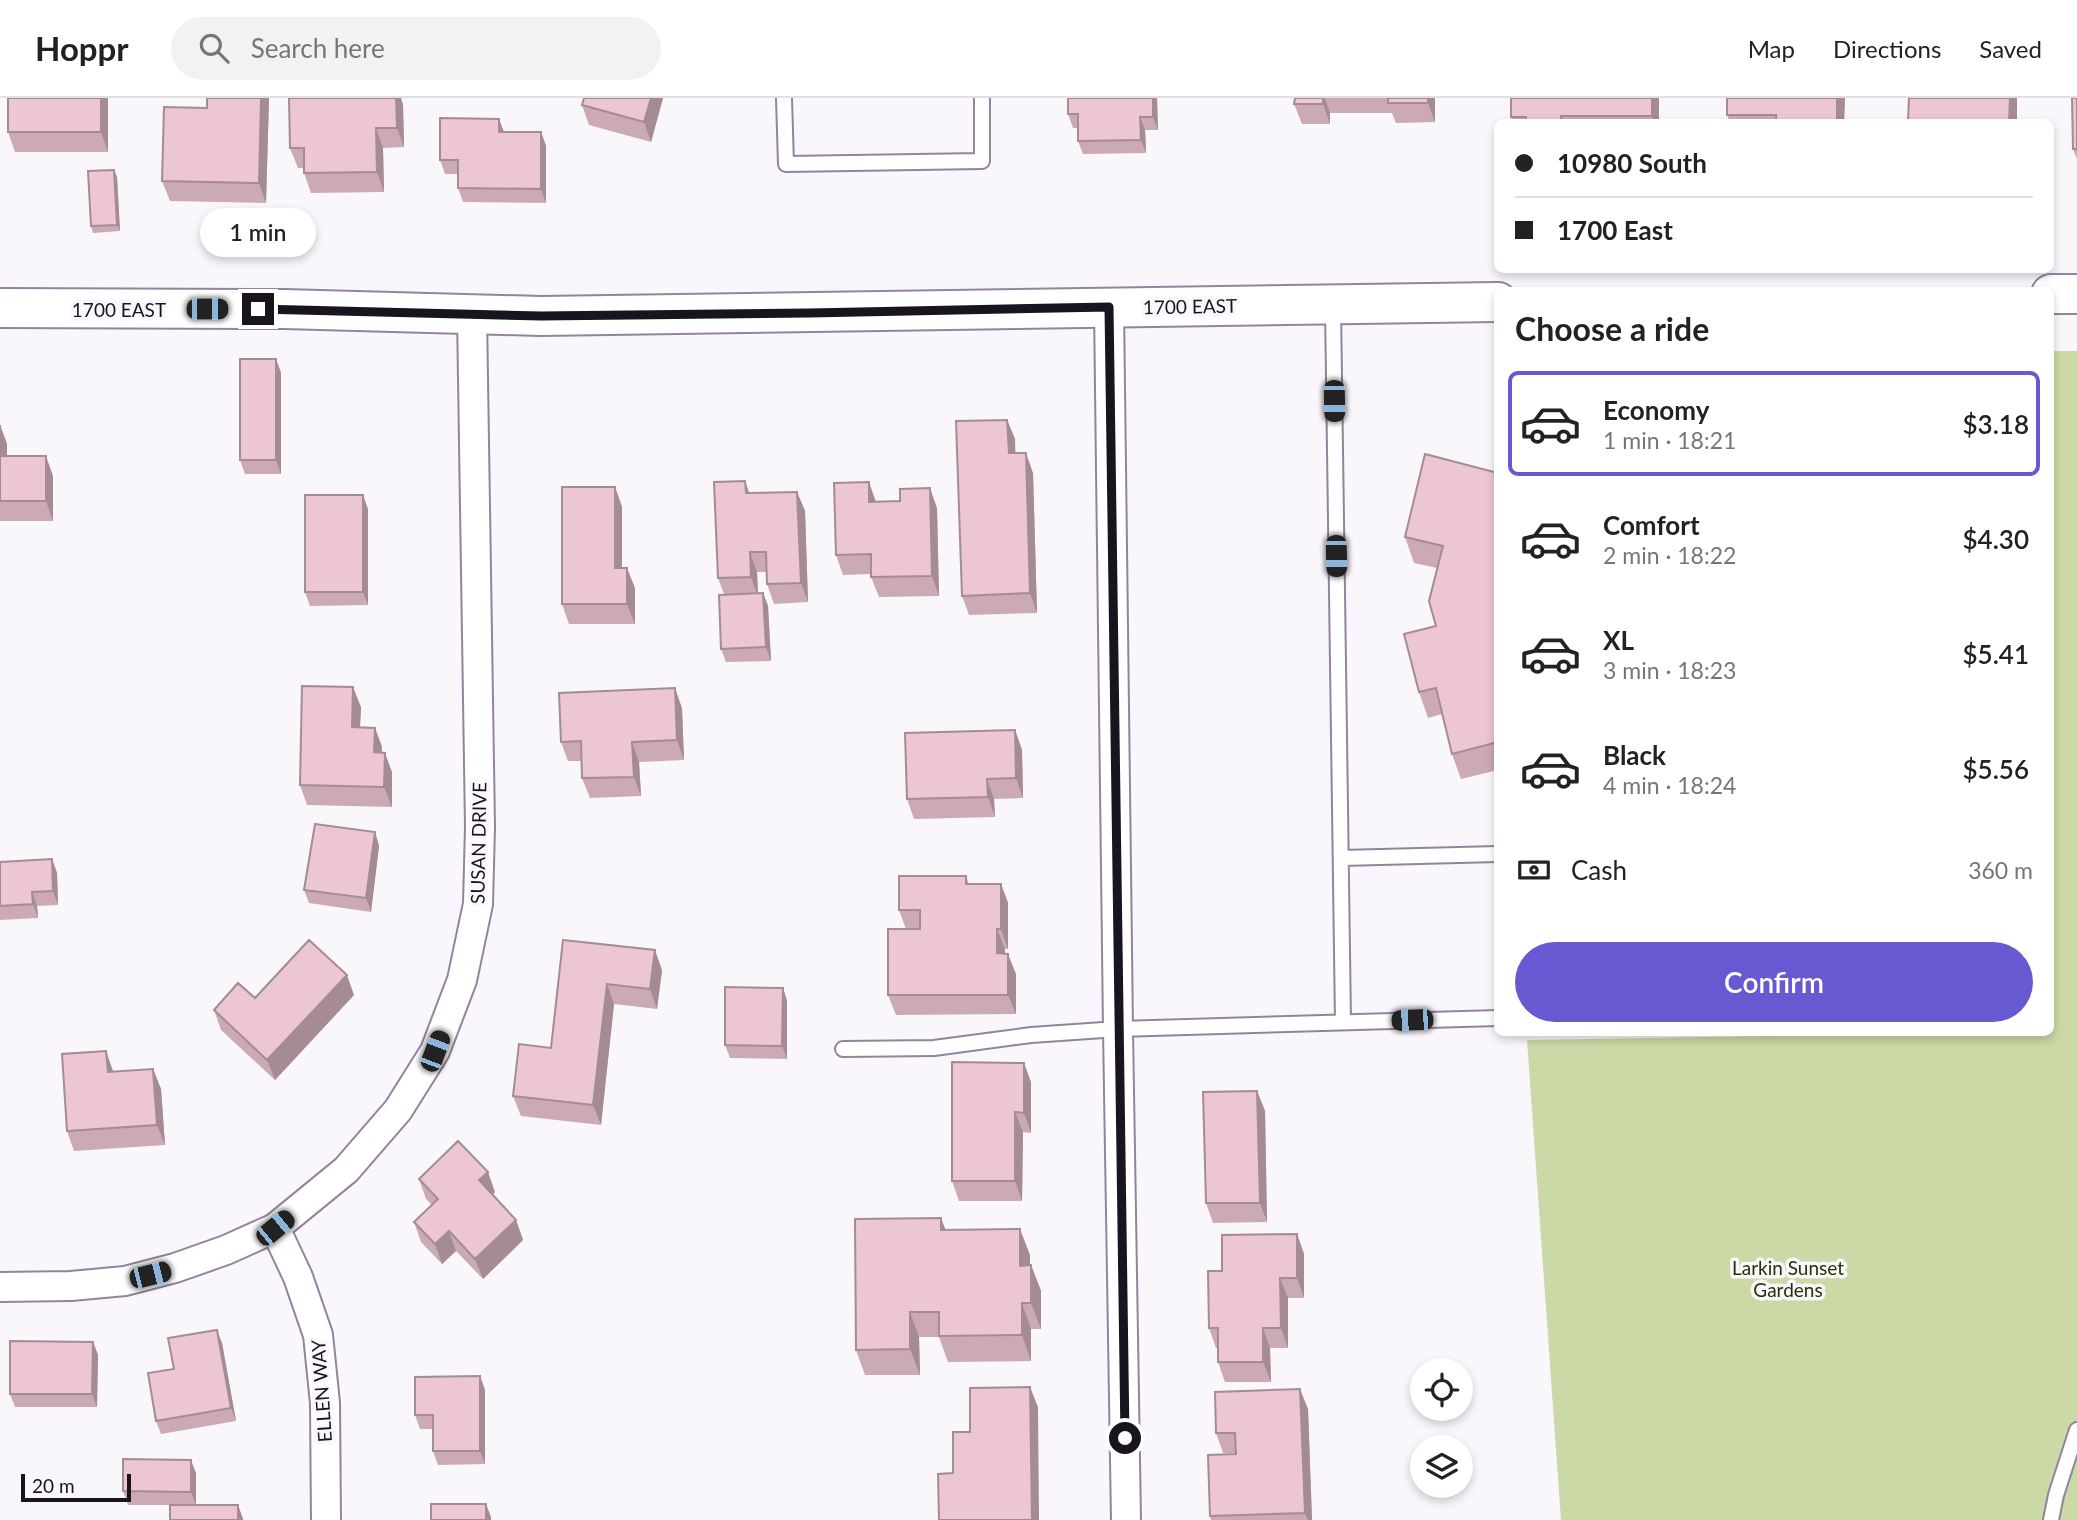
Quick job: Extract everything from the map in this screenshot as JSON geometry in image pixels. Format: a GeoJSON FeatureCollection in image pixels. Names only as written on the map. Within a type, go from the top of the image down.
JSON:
{"type":"FeatureCollection","features":[{"type":"Feature","properties":{"kind":"main road"},"geometry":{"type":"LineString","coordinates":[[2054,294],[2077,294]]}},
{"type":"Feature","properties":{"kind":"main road","name":"1700 EAST"},"geometry":{"type":"LineString","coordinates":[[0,308],[284,309],[541,316],[1494,302]]}},
{"type":"Feature","properties":{"kind":"street"},"geometry":{"type":"LineString","coordinates":[[1109,307],[1126,1520]]}},
{"type":"Feature","properties":{"kind":"street","name":"SUSAN DRIVE"},"geometry":{"type":"LineString","coordinates":[[0,1287],[71,1286],[125,1281],[188,1264],[275,1228],[346,1170],[398,1110],[435,1051],[462,980],[478,904],[480,827],[472,314]]}},
{"type":"Feature","properties":{"kind":"street","name":"ELLEN WAY"},"geometry":{"type":"LineString","coordinates":[[275,1228],[298,1277],[318,1335],[325,1402],[327,1520]]}},
{"type":"Feature","properties":{"kind":"lane"},"geometry":{"type":"LineString","coordinates":[[784,98],[786,164],[982,161],[982,98]]}},
{"type":"Feature","properties":{"kind":"lane"},"geometry":{"type":"LineString","coordinates":[[1333,305],[1343,1022]]}},
{"type":"Feature","properties":{"kind":"lane"},"geometry":{"type":"LineString","coordinates":[[1341,858],[1494,854]]}},
{"type":"Feature","properties":{"kind":"lane"},"geometry":{"type":"LineString","coordinates":[[843,1049],[934,1048],[1031,1035],[1118,1029],[1494,1018]]}},
{"type":"Feature","properties":{"kind":"lane"},"geometry":{"type":"LineString","coordinates":[[2051,1520],[2077,1430]]}},
{"type":"Feature","properties":{"kind":"green space","name":"Larkin Sunset Gardens"},"geometry":{"type":"Polygon","coordinates":[[[2054,351],[2077,351],[2077,1520],[1561,1520],[1527,1040],[1768,1036],[2054,1036],[2054,351]]]}},
{"type":"Feature","properties":{"kind":"building"},"geometry":{"type":"Polygon","coordinates":[[[8,98],[101,98],[101,132],[8,132],[8,98]]]}},
{"type":"Feature","properties":{"kind":"building"},"geometry":{"type":"Polygon","coordinates":[[[207,98],[261,98],[259,183],[162,181],[164,107],[207,108],[207,98]]]}},
{"type":"Feature","properties":{"kind":"building"},"geometry":{"type":"Polygon","coordinates":[[[289,98],[396,98],[397,128],[376,128],[377,172],[304,173],[304,148],[290,148],[289,98]]]}},
{"type":"Feature","properties":{"kind":"building"},"geometry":{"type":"Polygon","coordinates":[[[584,98],[651,98],[644,122],[582,105],[584,98]]]}},
{"type":"Feature","properties":{"kind":"building"},"geometry":{"type":"Polygon","coordinates":[[[1068,98],[1153,98],[1153,117],[1140,117],[1141,140],[1078,141],[1078,114],[1068,114],[1068,98]]]}},
{"type":"Feature","properties":{"kind":"building"},"geometry":{"type":"Polygon","coordinates":[[[1295,98],[1323,98],[1323,104],[1294,104],[1295,98]]]}},
{"type":"Feature","properties":{"kind":"building"},"geometry":{"type":"Polygon","coordinates":[[[1388,98],[1428,98],[1428,103],[1388,103],[1388,98]]]}},
{"type":"Feature","properties":{"kind":"building"},"geometry":{"type":"Polygon","coordinates":[[[1511,98],[1652,98],[1652,116],[1561,116],[1561,119],[1511,117],[1511,98]]]}},
{"type":"Feature","properties":{"kind":"building"},"geometry":{"type":"Polygon","coordinates":[[[1727,98],[1837,98],[1837,119],[1776,119],[1776,115],[1727,115],[1727,98]]]}},
{"type":"Feature","properties":{"kind":"building"},"geometry":{"type":"Polygon","coordinates":[[[1909,98],[2010,98],[2009,119],[1908,119],[1909,98]]]}},
{"type":"Feature","properties":{"kind":"building"},"geometry":{"type":"Polygon","coordinates":[[[2072,98],[2077,98],[2077,149],[2073,149],[2072,98]]]}},
{"type":"Feature","properties":{"kind":"building"},"geometry":{"type":"Polygon","coordinates":[[[440,118],[499,119],[499,132],[541,132],[541,189],[458,188],[458,160],[440,160],[440,118]]]}},
{"type":"Feature","properties":{"kind":"building"},"geometry":{"type":"Polygon","coordinates":[[[114,170],[117,225],[91,226],[88,171],[114,170]]]}},
{"type":"Feature","properties":{"kind":"building"},"geometry":{"type":"Polygon","coordinates":[[[240,359],[276,359],[276,460],[240,460],[240,359]]]}},
{"type":"Feature","properties":{"kind":"building"},"geometry":{"type":"Polygon","coordinates":[[[1007,420],[1009,453],[1026,453],[1030,593],[962,596],[956,421],[1007,420]]]}},
{"type":"Feature","properties":{"kind":"building"},"geometry":{"type":"Polygon","coordinates":[[[1425,454],[1494,472],[1494,743],[1452,754],[1436,688],[1419,692],[1404,634],[1436,626],[1429,601],[1443,546],[1405,537],[1425,454]]]}},
{"type":"Feature","properties":{"kind":"building"},"geometry":{"type":"Polygon","coordinates":[[[0,456],[46,456],[46,501],[0,501],[0,456]]]}},
{"type":"Feature","properties":{"kind":"building"},"geometry":{"type":"Polygon","coordinates":[[[745,481],[746,493],[797,492],[801,583],[767,584],[766,552],[750,552],[751,577],[718,578],[714,482],[745,481]]]}},
{"type":"Feature","properties":{"kind":"building"},"geometry":{"type":"Polygon","coordinates":[[[869,482],[869,502],[900,501],[900,489],[930,488],[932,576],[871,577],[871,554],[836,555],[834,483],[869,482]]]}},
{"type":"Feature","properties":{"kind":"building"},"geometry":{"type":"Polygon","coordinates":[[[562,487],[615,487],[615,568],[627,568],[627,604],[562,604],[562,487]]]}},
{"type":"Feature","properties":{"kind":"building"},"geometry":{"type":"Polygon","coordinates":[[[305,495],[363,495],[363,592],[305,592],[305,495]]]}},
{"type":"Feature","properties":{"kind":"building"},"geometry":{"type":"Polygon","coordinates":[[[763,593],[766,647],[721,649],[719,595],[763,593]]]}},
{"type":"Feature","properties":{"kind":"building"},"geometry":{"type":"Polygon","coordinates":[[[302,686],[353,687],[352,727],[375,728],[374,752],[385,753],[384,787],[300,785],[302,686]]]}},
{"type":"Feature","properties":{"kind":"building"},"geometry":{"type":"Polygon","coordinates":[[[675,688],[677,740],[632,742],[634,777],[582,778],[581,741],[561,742],[559,693],[675,688]]]}},
{"type":"Feature","properties":{"kind":"building"},"geometry":{"type":"Polygon","coordinates":[[[1015,730],[1016,778],[987,779],[988,797],[907,799],[905,733],[1015,730]]]}},
{"type":"Feature","properties":{"kind":"building"},"geometry":{"type":"Polygon","coordinates":[[[315,824],[375,832],[366,898],[304,890],[315,824]]]}},
{"type":"Feature","properties":{"kind":"building"},"geometry":{"type":"Polygon","coordinates":[[[52,859],[53,891],[32,892],[33,904],[0,906],[0,862],[52,859]]]}},
{"type":"Feature","properties":{"kind":"building"},"geometry":{"type":"Polygon","coordinates":[[[899,876],[966,876],[966,884],[1001,884],[1001,929],[997,929],[997,953],[1008,954],[1008,995],[888,995],[888,929],[920,929],[920,910],[899,910],[899,876]]]}},
{"type":"Feature","properties":{"kind":"building"},"geometry":{"type":"Polygon","coordinates":[[[309,940],[347,975],[267,1060],[214,1010],[238,983],[255,998],[309,940]]]}},
{"type":"Feature","properties":{"kind":"building"},"geometry":{"type":"Polygon","coordinates":[[[563,940],[655,950],[650,989],[607,984],[593,1105],[513,1096],[519,1044],[551,1048],[563,940]]]}},
{"type":"Feature","properties":{"kind":"building"},"geometry":{"type":"Polygon","coordinates":[[[725,987],[783,988],[782,1046],[725,1045],[725,987]]]}},
{"type":"Feature","properties":{"kind":"building"},"geometry":{"type":"Polygon","coordinates":[[[106,1051],[108,1072],[153,1069],[157,1125],[67,1131],[62,1054],[106,1051]]]}},
{"type":"Feature","properties":{"kind":"building"},"geometry":{"type":"Polygon","coordinates":[[[952,1062],[1024,1063],[1024,1113],[1015,1112],[1015,1181],[952,1181],[952,1062]]]}},
{"type":"Feature","properties":{"kind":"building"},"geometry":{"type":"Polygon","coordinates":[[[1257,1091],[1260,1203],[1206,1203],[1203,1092],[1257,1091]]]}},
{"type":"Feature","properties":{"kind":"building"},"geometry":{"type":"Polygon","coordinates":[[[458,1141],[488,1172],[479,1180],[516,1220],[475,1259],[449,1231],[435,1244],[414,1222],[438,1199],[419,1179],[458,1141]]]}},
{"type":"Feature","properties":{"kind":"building"},"geometry":{"type":"Polygon","coordinates":[[[941,1218],[941,1230],[1020,1229],[1020,1266],[1031,1265],[1031,1303],[1022,1303],[1022,1335],[939,1336],[939,1312],[910,1312],[910,1349],[856,1350],[855,1219],[941,1218]]]}},
{"type":"Feature","properties":{"kind":"building"},"geometry":{"type":"Polygon","coordinates":[[[1297,1234],[1297,1278],[1280,1278],[1281,1328],[1263,1328],[1263,1362],[1218,1362],[1218,1328],[1209,1328],[1208,1271],[1222,1271],[1222,1235],[1297,1234]]]}},
{"type":"Feature","properties":{"kind":"building"},"geometry":{"type":"Polygon","coordinates":[[[217,1330],[231,1408],[156,1421],[148,1373],[174,1369],[168,1338],[217,1330]]]}},
{"type":"Feature","properties":{"kind":"building"},"geometry":{"type":"Polygon","coordinates":[[[10,1341],[93,1342],[92,1394],[10,1394],[10,1341]]]}},
{"type":"Feature","properties":{"kind":"building"},"geometry":{"type":"Polygon","coordinates":[[[480,1376],[480,1451],[433,1451],[433,1415],[415,1415],[415,1377],[480,1376]]]}},
{"type":"Feature","properties":{"kind":"building"},"geometry":{"type":"Polygon","coordinates":[[[1030,1387],[1032,1520],[939,1520],[938,1474],[953,1473],[953,1432],[970,1432],[970,1388],[1030,1387]]]}},
{"type":"Feature","properties":{"kind":"building"},"geometry":{"type":"Polygon","coordinates":[[[1300,1389],[1305,1513],[1210,1516],[1208,1455],[1236,1454],[1235,1433],[1216,1433],[1215,1392],[1300,1389]]]}},
{"type":"Feature","properties":{"kind":"building"},"geometry":{"type":"Polygon","coordinates":[[[123,1459],[191,1460],[191,1492],[123,1491],[123,1459]]]}},
{"type":"Feature","properties":{"kind":"building"},"geometry":{"type":"Polygon","coordinates":[[[431,1504],[486,1504],[486,1520],[431,1520],[431,1504]]]}},
{"type":"Feature","properties":{"kind":"building"},"geometry":{"type":"Polygon","coordinates":[[[170,1505],[238,1505],[238,1520],[170,1520],[170,1505]]]}},
{"type":"Feature","properties":{"kind":"route"},"geometry":{"type":"LineString","coordinates":[[258,309],[541,316],[1109,307],[1125,1438]]}}]}
